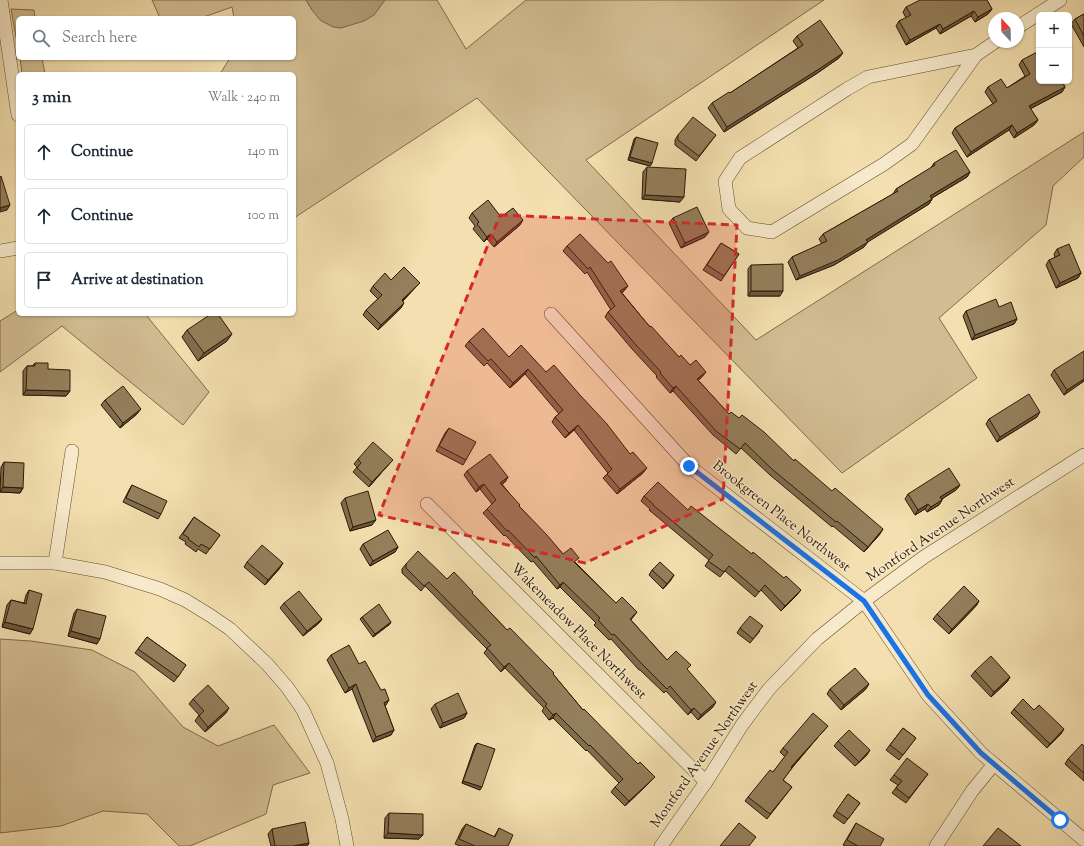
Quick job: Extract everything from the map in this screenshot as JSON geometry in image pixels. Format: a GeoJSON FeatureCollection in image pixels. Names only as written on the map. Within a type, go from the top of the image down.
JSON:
{"type":"FeatureCollection","features":[{"type":"Feature","properties":{"kind":"street"},"geometry":{"type":"LineString","coordinates":[[1,0],[16,101]]}},
{"type":"Feature","properties":{"kind":"street"},"geometry":{"type":"LineString","coordinates":[[1024,23],[1060,0]]}},
{"type":"Feature","properties":{"kind":"street"},"geometry":{"type":"LineString","coordinates":[[976,54],[912,144],[884,164],[772,232],[747,228],[729,209],[725,181],[740,158],[847,89],[868,77],[976,54],[988,46]]}},
{"type":"Feature","properties":{"kind":"street"},"geometry":{"type":"LineString","coordinates":[[0,251],[16,248]]}},
{"type":"Feature","properties":{"kind":"street","name":"Brookgreen Place Northwest"},"geometry":{"type":"LineString","coordinates":[[551,314],[689,466],[864,601],[928,695],[981,753],[1084,840]]}},
{"type":"Feature","properties":{"kind":"street"},"geometry":{"type":"LineString","coordinates":[[55,563],[72,451]]}},
{"type":"Feature","properties":{"kind":"street","name":"Montford Avenue Northwest"},"geometry":{"type":"LineString","coordinates":[[661,846],[706,782],[742,725],[769,689],[817,639],[864,601],[924,557],[1084,455]]}},
{"type":"Feature","properties":{"kind":"street","name":"Wakemeadow Place Northwest"},"geometry":{"type":"LineString","coordinates":[[427,504],[706,782]]}},
{"type":"Feature","properties":{"kind":"street"},"geometry":{"type":"LineString","coordinates":[[0,563],[55,563],[106,572],[160,588],[185,600],[230,629],[267,664],[287,687],[303,710],[327,764],[342,819],[347,846]]}},
{"type":"Feature","properties":{"kind":"street"},"geometry":{"type":"LineString","coordinates":[[936,846],[972,791],[994,764]]}},
{"type":"Feature","properties":{"kind":"highlighted area"},"geometry":{"type":"Polygon","coordinates":[[[500,215],[737,225],[723,499],[585,563],[379,515],[500,215]]]}},
{"type":"Feature","properties":{"kind":"shaded area"},"geometry":{"type":"Polygon","coordinates":[[[152,0],[306,0],[312,10],[384,0],[437,0],[466,49],[526,0],[824,0],[586,160],[756,340],[1084,132],[1084,157],[1053,186],[1046,225],[939,318],[977,378],[842,473],[477,98],[296,217],[296,72],[221,72],[229,60],[296,60],[296,16],[234,16],[232,7],[207,16],[159,16],[152,0]]]}},
{"type":"Feature","properties":{"kind":"shaded area"},"geometry":{"type":"Polygon","coordinates":[[[306,0],[385,0],[374,15],[364,21],[341,28],[333,27],[320,20],[306,0]]]}},
{"type":"Feature","properties":{"kind":"shaded area"},"geometry":{"type":"Polygon","coordinates":[[[11,9],[34,10],[35,16],[16,16],[16,37],[11,9]]]}},
{"type":"Feature","properties":{"kind":"shaded area"},"geometry":{"type":"Polygon","coordinates":[[[20,60],[42,60],[45,72],[22,72],[20,60]]]}},
{"type":"Feature","properties":{"kind":"shaded area"},"geometry":{"type":"Polygon","coordinates":[[[16,311],[16,316],[147,316],[209,392],[183,425],[62,326],[0,372],[0,321],[16,311]]]}},
{"type":"Feature","properties":{"kind":"shaded area"},"geometry":{"type":"Polygon","coordinates":[[[0,639],[31,641],[92,650],[135,672],[183,727],[218,746],[274,725],[310,773],[273,785],[266,814],[190,846],[179,846],[147,814],[103,811],[61,826],[0,833],[0,639]]]}},
{"type":"Feature","properties":{"kind":"building"},"geometry":{"type":"Polygon","coordinates":[[[920,0],[987,0],[992,9],[978,17],[974,11],[943,29],[940,24],[910,40],[899,21],[911,15],[906,7],[920,0]]]}},
{"type":"Feature","properties":{"kind":"building"},"geometry":{"type":"Polygon","coordinates":[[[1084,14],[1084,36],[1075,19],[1084,14]]]}},
{"type":"Feature","properties":{"kind":"building"},"geometry":{"type":"Polygon","coordinates":[[[820,20],[843,53],[727,127],[712,103],[729,92],[730,93],[803,45],[797,36],[820,20]]]}},
{"type":"Feature","properties":{"kind":"building"},"geometry":{"type":"Polygon","coordinates":[[[1036,53],[1036,84],[1064,84],[1065,87],[1029,106],[1038,120],[1017,133],[1012,125],[971,152],[955,128],[997,101],[988,87],[1001,79],[1007,88],[1030,74],[1022,60],[1036,53]]]}},
{"type":"Feature","properties":{"kind":"building"},"geometry":{"type":"Polygon","coordinates":[[[693,117],[716,135],[699,156],[678,140],[678,135],[693,117]]]}},
{"type":"Feature","properties":{"kind":"building"},"geometry":{"type":"Polygon","coordinates":[[[636,137],[658,143],[652,163],[630,157],[636,137]]]}},
{"type":"Feature","properties":{"kind":"building"},"geometry":{"type":"Polygon","coordinates":[[[956,150],[970,172],[930,196],[932,199],[866,240],[868,242],[838,260],[800,276],[792,257],[827,241],[823,234],[898,191],[896,189],[956,150]]]}},
{"type":"Feature","properties":{"kind":"building"},"geometry":{"type":"Polygon","coordinates":[[[647,167],[686,169],[684,197],[645,195],[647,167]]]}},
{"type":"Feature","properties":{"kind":"building"},"geometry":{"type":"Polygon","coordinates":[[[1,176],[10,205],[0,208],[0,177],[1,176]]]}},
{"type":"Feature","properties":{"kind":"building"},"geometry":{"type":"Polygon","coordinates":[[[488,200],[501,217],[513,208],[523,220],[497,242],[491,234],[487,237],[477,224],[479,222],[472,213],[488,200]]]}},
{"type":"Feature","properties":{"kind":"building"},"geometry":{"type":"Polygon","coordinates":[[[697,207],[709,232],[685,243],[673,218],[697,207]]]}},
{"type":"Feature","properties":{"kind":"building"},"geometry":{"type":"Polygon","coordinates":[[[580,234],[608,263],[611,261],[628,286],[620,291],[650,327],[651,326],[679,357],[681,355],[690,365],[696,360],[706,372],[697,379],[729,414],[731,412],[739,418],[742,415],[764,432],[794,461],[795,459],[832,491],[835,488],[883,529],[868,547],[773,470],[745,443],[740,449],[716,431],[676,386],[673,388],[660,373],[661,372],[608,312],[615,306],[590,267],[588,269],[567,246],[580,234]]]}},
{"type":"Feature","properties":{"kind":"building"},"geometry":{"type":"Polygon","coordinates":[[[721,243],[739,254],[724,276],[707,265],[721,243]]]}},
{"type":"Feature","properties":{"kind":"building"},"geometry":{"type":"Polygon","coordinates":[[[1069,244],[1081,273],[1060,283],[1049,260],[1060,255],[1057,249],[1069,244]]]}},
{"type":"Feature","properties":{"kind":"building"},"geometry":{"type":"Polygon","coordinates":[[[783,264],[783,291],[751,291],[751,265],[783,264]]]}},
{"type":"Feature","properties":{"kind":"building"},"geometry":{"type":"Polygon","coordinates":[[[404,267],[420,283],[402,300],[404,303],[381,325],[366,310],[382,295],[373,286],[385,273],[391,280],[404,267]]]}},
{"type":"Feature","properties":{"kind":"building"},"geometry":{"type":"Polygon","coordinates":[[[996,299],[999,307],[1011,302],[1017,319],[975,335],[966,311],[996,299]]]}},
{"type":"Feature","properties":{"kind":"building"},"geometry":{"type":"Polygon","coordinates":[[[208,316],[219,316],[232,334],[204,353],[187,330],[208,316]]]}},
{"type":"Feature","properties":{"kind":"building"},"geometry":{"type":"Polygon","coordinates":[[[483,328],[509,357],[521,345],[546,372],[554,365],[607,424],[630,454],[633,452],[647,468],[620,489],[607,474],[612,469],[578,425],[569,433],[555,417],[563,410],[528,369],[513,383],[491,359],[488,361],[469,341],[483,328]]]}},
{"type":"Feature","properties":{"kind":"building"},"geometry":{"type":"Polygon","coordinates":[[[1084,351],[1084,379],[1067,390],[1054,370],[1084,351]]]}},
{"type":"Feature","properties":{"kind":"building"},"geometry":{"type":"Polygon","coordinates":[[[35,363],[48,363],[48,369],[70,370],[70,391],[26,390],[27,366],[35,366],[35,363]]]}},
{"type":"Feature","properties":{"kind":"building"},"geometry":{"type":"Polygon","coordinates":[[[123,386],[141,409],[123,423],[105,400],[123,386]]]}},
{"type":"Feature","properties":{"kind":"building"},"geometry":{"type":"Polygon","coordinates":[[[1029,394],[1040,412],[1000,437],[989,419],[1029,394]]]}},
{"type":"Feature","properties":{"kind":"building"},"geometry":{"type":"Polygon","coordinates":[[[449,428],[476,442],[466,460],[439,446],[449,428]]]}},
{"type":"Feature","properties":{"kind":"building"},"geometry":{"type":"Polygon","coordinates":[[[373,442],[393,460],[372,482],[357,468],[361,463],[358,459],[373,442]]]}},
{"type":"Feature","properties":{"kind":"building"},"geometry":{"type":"Polygon","coordinates":[[[490,454],[508,477],[500,483],[563,554],[571,548],[579,558],[574,562],[616,603],[622,597],[637,612],[630,619],[667,660],[676,651],[691,665],[687,669],[716,702],[701,715],[694,708],[691,710],[670,686],[667,689],[614,634],[612,635],[598,620],[600,618],[563,582],[560,585],[536,556],[535,558],[487,509],[496,500],[484,484],[479,487],[467,471],[490,454]]]}},
{"type":"Feature","properties":{"kind":"building"},"geometry":{"type":"Polygon","coordinates":[[[4,462],[24,463],[23,488],[3,487],[4,462]]]}},
{"type":"Feature","properties":{"kind":"building"},"geometry":{"type":"Polygon","coordinates":[[[949,468],[960,485],[940,497],[942,500],[931,507],[928,504],[918,510],[908,494],[949,468]]]}},
{"type":"Feature","properties":{"kind":"building"},"geometry":{"type":"Polygon","coordinates":[[[658,482],[688,510],[691,506],[752,554],[753,552],[784,578],[786,576],[801,590],[785,606],[765,585],[759,592],[729,566],[724,572],[708,561],[713,555],[644,496],[658,482]]]}},
{"type":"Feature","properties":{"kind":"building"},"geometry":{"type":"Polygon","coordinates":[[[132,485],[167,501],[161,514],[126,498],[132,485]]]}},
{"type":"Feature","properties":{"kind":"building"},"geometry":{"type":"Polygon","coordinates":[[[368,491],[376,520],[353,527],[345,498],[368,491]]]}},
{"type":"Feature","properties":{"kind":"building"},"geometry":{"type":"Polygon","coordinates":[[[194,517],[220,535],[210,549],[201,544],[199,547],[183,534],[194,517]]]}},
{"type":"Feature","properties":{"kind":"building"},"geometry":{"type":"Polygon","coordinates":[[[388,530],[398,547],[373,561],[363,544],[388,530]]]}},
{"type":"Feature","properties":{"kind":"building"},"geometry":{"type":"Polygon","coordinates":[[[262,545],[283,563],[268,580],[247,562],[262,545]]]}},
{"type":"Feature","properties":{"kind":"building"},"geometry":{"type":"Polygon","coordinates":[[[418,551],[447,579],[454,572],[507,630],[510,628],[554,673],[553,674],[583,710],[584,709],[638,764],[640,762],[655,777],[629,801],[615,787],[623,779],[556,713],[553,715],[545,706],[547,704],[509,663],[504,667],[487,648],[491,645],[429,582],[424,586],[406,568],[406,564],[418,551]]]}},
{"type":"Feature","properties":{"kind":"building"},"geometry":{"type":"Polygon","coordinates":[[[660,562],[674,575],[667,584],[652,570],[660,562]]]}},
{"type":"Feature","properties":{"kind":"building"},"geometry":{"type":"Polygon","coordinates":[[[964,586],[979,601],[952,629],[937,614],[964,586]]]}},
{"type":"Feature","properties":{"kind":"building"},"geometry":{"type":"Polygon","coordinates":[[[29,590],[42,594],[33,629],[5,622],[11,600],[26,604],[29,590]]]}},
{"type":"Feature","properties":{"kind":"building"},"geometry":{"type":"Polygon","coordinates":[[[299,591],[322,619],[307,631],[284,603],[299,591]]]}},
{"type":"Feature","properties":{"kind":"building"},"geometry":{"type":"Polygon","coordinates":[[[379,604],[391,622],[375,634],[362,617],[379,604]]]}},
{"type":"Feature","properties":{"kind":"building"},"geometry":{"type":"Polygon","coordinates":[[[77,609],[106,616],[100,639],[71,631],[77,609]]]}},
{"type":"Feature","properties":{"kind":"building"},"geometry":{"type":"Polygon","coordinates":[[[750,616],[763,626],[753,639],[740,628],[750,616]]]}},
{"type":"Feature","properties":{"kind":"building"},"geometry":{"type":"Polygon","coordinates":[[[147,637],[186,665],[178,677],[138,649],[147,637]]]}},
{"type":"Feature","properties":{"kind":"building"},"geometry":{"type":"Polygon","coordinates":[[[349,645],[359,664],[365,661],[381,690],[385,689],[389,700],[384,703],[394,730],[376,737],[356,684],[349,688],[331,655],[349,645]]]}},
{"type":"Feature","properties":{"kind":"building"},"geometry":{"type":"Polygon","coordinates":[[[991,656],[1010,677],[994,692],[975,671],[991,656]]]}},
{"type":"Feature","properties":{"kind":"building"},"geometry":{"type":"Polygon","coordinates":[[[855,668],[869,684],[844,705],[830,689],[855,668]]]}},
{"type":"Feature","properties":{"kind":"building"},"geometry":{"type":"Polygon","coordinates":[[[208,685],[229,708],[208,727],[199,716],[204,711],[193,699],[208,685]]]}},
{"type":"Feature","properties":{"kind":"building"},"geometry":{"type":"Polygon","coordinates":[[[458,693],[467,713],[443,723],[435,704],[458,693]]]}},
{"type":"Feature","properties":{"kind":"building"},"geometry":{"type":"Polygon","coordinates":[[[1023,699],[1034,710],[1039,705],[1064,729],[1050,744],[1014,709],[1023,699]]]}},
{"type":"Feature","properties":{"kind":"building"},"geometry":{"type":"Polygon","coordinates":[[[813,713],[828,726],[791,767],[792,768],[783,780],[792,787],[770,814],[748,797],[770,770],[773,772],[788,752],[783,748],[813,713]]]}},
{"type":"Feature","properties":{"kind":"building"},"geometry":{"type":"Polygon","coordinates":[[[903,728],[916,738],[903,755],[890,745],[903,728]]]}},
{"type":"Feature","properties":{"kind":"building"},"geometry":{"type":"Polygon","coordinates":[[[849,730],[870,750],[859,762],[838,741],[849,730]]]}},
{"type":"Feature","properties":{"kind":"building"},"geometry":{"type":"Polygon","coordinates":[[[477,743],[495,749],[482,787],[463,781],[477,743]]]}},
{"type":"Feature","properties":{"kind":"building"},"geometry":{"type":"Polygon","coordinates":[[[1082,744],[1084,746],[1084,773],[1068,759],[1082,744]]]}},
{"type":"Feature","properties":{"kind":"building"},"geometry":{"type":"Polygon","coordinates":[[[907,758],[928,774],[909,798],[896,788],[902,781],[894,775],[907,758]]]}},
{"type":"Feature","properties":{"kind":"building"},"geometry":{"type":"Polygon","coordinates":[[[848,794],[860,803],[848,819],[836,811],[848,794]]]}},
{"type":"Feature","properties":{"kind":"building"},"geometry":{"type":"Polygon","coordinates":[[[389,813],[423,814],[423,835],[388,833],[389,813]]]}},
{"type":"Feature","properties":{"kind":"building"},"geometry":{"type":"Polygon","coordinates":[[[305,822],[309,843],[293,846],[275,846],[272,829],[305,822]]]}},
{"type":"Feature","properties":{"kind":"building"},"geometry":{"type":"Polygon","coordinates":[[[739,823],[756,837],[749,846],[720,846],[739,823]]]}},
{"type":"Feature","properties":{"kind":"building"},"geometry":{"type":"Polygon","coordinates":[[[856,823],[884,839],[880,846],[858,846],[847,840],[856,823]]]}},
{"type":"Feature","properties":{"kind":"building"},"geometry":{"type":"Polygon","coordinates":[[[466,824],[495,837],[499,828],[513,835],[508,846],[475,846],[459,839],[466,824]]]}},
{"type":"Feature","properties":{"kind":"building"},"geometry":{"type":"Polygon","coordinates":[[[998,828],[1021,846],[983,846],[998,828]]]}},
{"type":"Feature","properties":{"kind":"route"},"geometry":{"type":"LineString","coordinates":[[689,466],[864,601],[928,695],[981,753],[1060,820]]}}]}
